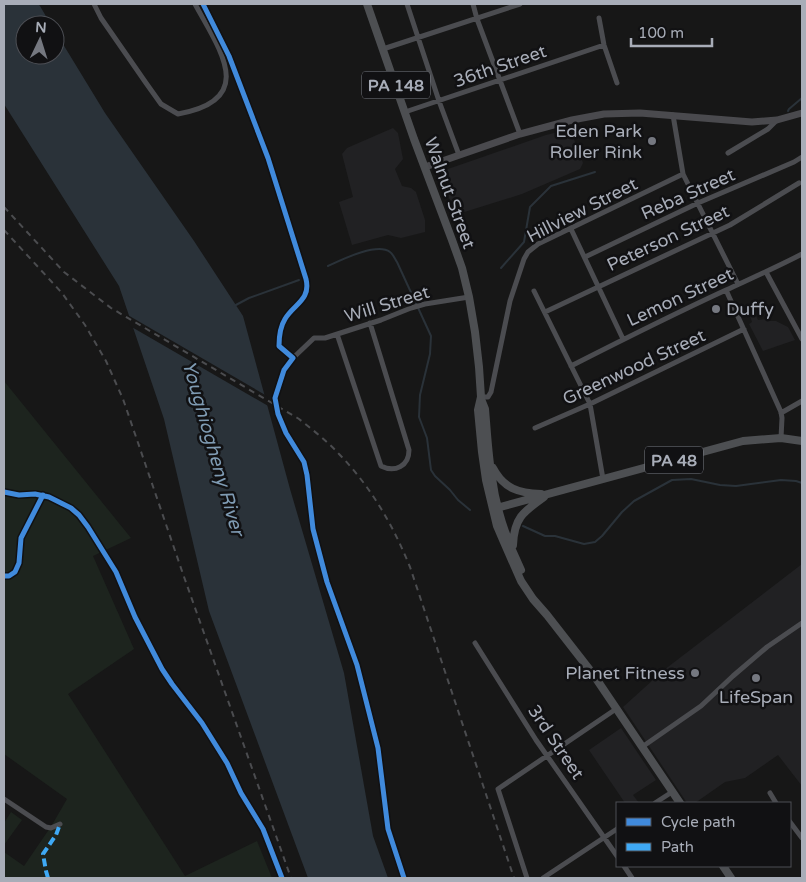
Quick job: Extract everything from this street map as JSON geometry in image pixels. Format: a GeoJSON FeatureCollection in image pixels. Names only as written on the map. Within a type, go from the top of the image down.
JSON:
{"type":"FeatureCollection","features":[{"type":"Feature","properties":{"kind":"main road","name":"Walnut Street"},"geometry":{"type":"LineString","coordinates":[[367,4],[462,268],[477,346],[481,397],[485,409],[492,480],[502,540],[518,574],[533,599],[593,674],[679,802]]}},
{"type":"Feature","properties":{"kind":"main road"},"geometry":{"type":"LineString","coordinates":[[425,166],[520,134],[572,120],[604,114],[640,113],[752,122],[777,120],[802,113]]}},
{"type":"Feature","properties":{"kind":"main road","name":"Walnut Street"},"geometry":{"type":"LineString","coordinates":[[481,397],[478,410],[486,480],[512,550],[547,615]]}},
{"type":"Feature","properties":{"kind":"main road","name":"PA 48"},"geometry":{"type":"LineString","coordinates":[[496,509],[743,441],[781,438],[802,441]]}},
{"type":"Feature","properties":{"kind":"main road"},"geometry":{"type":"LineString","coordinates":[[490,463],[496,475],[506,485],[528,493],[548,494]]}},
{"type":"Feature","properties":{"kind":"main road","name":"PA 48"},"geometry":{"type":"LineString","coordinates":[[512,550],[513,532],[522,514],[548,494]]}},
{"type":"Feature","properties":{"kind":"street"},"geometry":{"type":"LineString","coordinates":[[94,4],[161,104],[178,114],[194,111],[216,100],[226,87],[227,76],[224,60],[195,4]]}},
{"type":"Feature","properties":{"kind":"street"},"geometry":{"type":"LineString","coordinates":[[408,4],[439,101],[459,155]]}},
{"type":"Feature","properties":{"kind":"street"},"geometry":{"type":"LineString","coordinates":[[473,4],[520,134]]}},
{"type":"Feature","properties":{"kind":"street"},"geometry":{"type":"LineString","coordinates":[[383,49],[520,4]]}},
{"type":"Feature","properties":{"kind":"street"},"geometry":{"type":"LineString","coordinates":[[599,18],[604,45],[617,83]]}},
{"type":"Feature","properties":{"kind":"street","name":"36th Street"},"geometry":{"type":"LineString","coordinates":[[405,112],[604,45]]}},
{"type":"Feature","properties":{"kind":"street"},"geometry":{"type":"LineString","coordinates":[[673,116],[683,174],[738,284]]}},
{"type":"Feature","properties":{"kind":"street"},"geometry":{"type":"LineString","coordinates":[[728,153],[768,129],[777,120]]}},
{"type":"Feature","properties":{"kind":"street","name":"Reba Street"},"geometry":{"type":"LineString","coordinates":[[585,257],[802,157]]}},
{"type":"Feature","properties":{"kind":"street","name":"Hillview Street"},"geometry":{"type":"LineString","coordinates":[[481,397],[488,397],[491,392],[510,300],[524,259],[532,247],[683,174]]}},
{"type":"Feature","properties":{"kind":"street","name":"Peterson Street"},"geometry":{"type":"LineString","coordinates":[[545,312],[730,225],[800,183]]}},
{"type":"Feature","properties":{"kind":"street"},"geometry":{"type":"LineString","coordinates":[[571,228],[624,339]]}},
{"type":"Feature","properties":{"kind":"street","name":"Lemon Street"},"geometry":{"type":"LineString","coordinates":[[571,366],[802,254]]}},
{"type":"Feature","properties":{"kind":"street"},"geometry":{"type":"LineString","coordinates":[[766,272],[802,339]]}},
{"type":"Feature","properties":{"kind":"street"},"geometry":{"type":"LineString","coordinates":[[726,290],[781,413],[781,438]]}},
{"type":"Feature","properties":{"kind":"street"},"geometry":{"type":"LineString","coordinates":[[534,292],[590,404],[603,479]]}},
{"type":"Feature","properties":{"kind":"street","name":"Will Street"},"geometry":{"type":"LineString","coordinates":[[404,878],[388,829],[378,748],[357,665],[327,582],[313,529],[304,462],[286,433],[278,414],[275,398],[284,370],[293,358],[314,338],[325,338],[425,304],[469,297]]}},
{"type":"Feature","properties":{"kind":"street"},"geometry":{"type":"LineString","coordinates":[[337,334],[381,466],[390,470],[400,467],[407,462],[409,450],[370,324]]}},
{"type":"Feature","properties":{"kind":"street","name":"Greenwood Street"},"geometry":{"type":"LineString","coordinates":[[535,428],[590,404],[744,330]]}},
{"type":"Feature","properties":{"kind":"street"},"geometry":{"type":"LineString","coordinates":[[781,413],[802,401]]}},
{"type":"Feature","properties":{"kind":"street"},"geometry":{"type":"LineString","coordinates":[[642,747],[701,706],[732,676],[802,623]]}},
{"type":"Feature","properties":{"kind":"street","name":"3rd Street"},"geometry":{"type":"LineString","coordinates":[[475,643],[536,740],[616,854]]}},
{"type":"Feature","properties":{"kind":"street"},"geometry":{"type":"LineString","coordinates":[[526,878],[498,789],[616,708]]}},
{"type":"Feature","properties":{"kind":"street"},"geometry":{"type":"LineString","coordinates":[[657,802],[672,792]]}},
{"type":"Feature","properties":{"kind":"street"},"geometry":{"type":"LineString","coordinates":[[770,793],[775,802]]}},
{"type":"Feature","properties":{"kind":"street"},"geometry":{"type":"LineString","coordinates":[[4,799],[46,827],[51,828],[60,824]]}},
{"type":"Feature","properties":{"kind":"street"},"geometry":{"type":"LineString","coordinates":[[791,823],[802,838]]}},
{"type":"Feature","properties":{"kind":"street"},"geometry":{"type":"LineString","coordinates":[[543,878],[551,876],[616,830]]}},
{"type":"Feature","properties":{"kind":"street"},"geometry":{"type":"LineString","coordinates":[[625,867],[632,878]]}},
{"type":"Feature","properties":{"kind":"shaded area"},"geometry":{"type":"Polygon","coordinates":[[[393,128],[398,133],[403,159],[395,169],[402,186],[411,188],[416,192],[425,220],[425,232],[401,238],[388,235],[352,245],[339,202],[353,197],[342,154],[347,148],[393,128]]]}},
{"type":"Feature","properties":{"kind":"shaded area"},"geometry":{"type":"Polygon","coordinates":[[[570,129],[583,163],[580,169],[522,194],[458,214],[455,213],[441,178],[448,169],[546,135],[570,129]]]}},
{"type":"Feature","properties":{"kind":"shaded area"},"geometry":{"type":"Polygon","coordinates":[[[755,314],[758,320],[776,321],[788,327],[795,340],[763,351],[749,324],[752,322],[750,316],[755,314]]]}},
{"type":"Feature","properties":{"kind":"shaded area"},"geometry":{"type":"Polygon","coordinates":[[[4,381],[131,538],[93,556],[134,649],[68,694],[185,876],[257,841],[272,878],[4,878],[4,852],[24,866],[67,799],[4,754],[4,381]]]}},
{"type":"Feature","properties":{"kind":"shaded area"},"geometry":{"type":"Polygon","coordinates":[[[802,564],[802,786],[778,755],[745,778],[725,782],[696,802],[686,802],[623,707],[664,670],[802,564]]]}},
{"type":"Feature","properties":{"kind":"shaded area"},"geometry":{"type":"Polygon","coordinates":[[[621,728],[656,780],[633,795],[638,802],[624,802],[589,750],[621,728]]]}},
{"type":"Feature","properties":{"kind":"shaded area"},"geometry":{"type":"Polygon","coordinates":[[[11,812],[22,820],[4,845],[4,823],[11,812]]]}},
{"type":"Feature","properties":{"kind":"water","name":"Youghiogheny River"},"geometry":{"type":"Polygon","coordinates":[[[4,4],[38,4],[45,15],[15,15],[15,65],[65,65],[65,47],[105,113],[194,241],[243,316],[290,489],[344,673],[373,836],[388,878],[308,878],[209,611],[164,419],[119,286],[4,104],[4,4]]]}},
{"type":"Feature","properties":{"kind":"pier"},"geometry":{"type":"Polygon","coordinates":[[[126,314],[267,396],[270,407],[130,326],[126,314]]]}},
{"type":"Feature","properties":{"kind":"waterway"},"geometry":{"type":"LineString","coordinates":[[788,111],[802,98]]}},
{"type":"Feature","properties":{"kind":"waterway"},"geometry":{"type":"LineString","coordinates":[[501,268],[524,242],[530,207],[551,186],[595,172]]}},
{"type":"Feature","properties":{"kind":"waterway"},"geometry":{"type":"LineString","coordinates":[[328,266],[359,253],[377,249],[384,249],[390,252],[397,262],[431,336],[430,354],[420,395],[419,417],[427,438],[431,470],[458,500],[470,510]]}},
{"type":"Feature","properties":{"kind":"waterway"},"geometry":{"type":"LineString","coordinates":[[234,306],[249,298],[299,280]]}},
{"type":"Feature","properties":{"kind":"waterway"},"geometry":{"type":"LineString","coordinates":[[523,526],[545,536],[555,536],[584,544],[595,542],[602,536],[634,501],[672,480],[691,479],[736,486],[781,480],[802,483]]}},
{"type":"Feature","properties":{"kind":"railway"},"geometry":{"type":"LineString","coordinates":[[4,207],[64,272],[111,308],[299,419],[334,449],[371,493],[389,521],[410,567],[514,878]]}},
{"type":"Feature","properties":{"kind":"railway"},"geometry":{"type":"LineString","coordinates":[[4,230],[62,293],[85,325],[106,361],[123,399],[291,878]]}},
{"type":"Feature","properties":{"kind":"marked path"},"geometry":{"type":"LineString","coordinates":[[48,878],[43,854],[56,835],[60,824]]}},
{"type":"Feature","properties":{"kind":"cycle path"},"geometry":{"type":"LineString","coordinates":[[203,4],[229,56],[268,158],[306,279],[307,286],[304,297],[283,322],[281,329],[279,346],[293,358],[284,370],[275,398],[278,414],[286,433],[304,462],[313,529],[327,582],[357,665],[378,748],[388,829],[404,878]]}},
{"type":"Feature","properties":{"kind":"cycle path"},"geometry":{"type":"LineString","coordinates":[[4,492],[49,497],[71,508],[88,527],[116,572],[135,617],[162,669],[202,723],[227,763],[241,793],[263,829],[282,878]]}},
{"type":"Feature","properties":{"kind":"cycle path"},"geometry":{"type":"LineString","coordinates":[[4,576],[9,576],[15,572],[19,563],[21,538],[43,495]]}},
{"type":"Feature","properties":{"kind":"place","name":"Eden Park Roller Rink"},"geometry":{"type":"Point","coordinates":[652,141]}},
{"type":"Feature","properties":{"kind":"place","name":"Duffy"},"geometry":{"type":"Point","coordinates":[716,309]}},
{"type":"Feature","properties":{"kind":"place","name":"Planet Fitness"},"geometry":{"type":"Point","coordinates":[695,673]}},
{"type":"Feature","properties":{"kind":"place","name":"LifeSpan"},"geometry":{"type":"Point","coordinates":[756,678]}}]}
